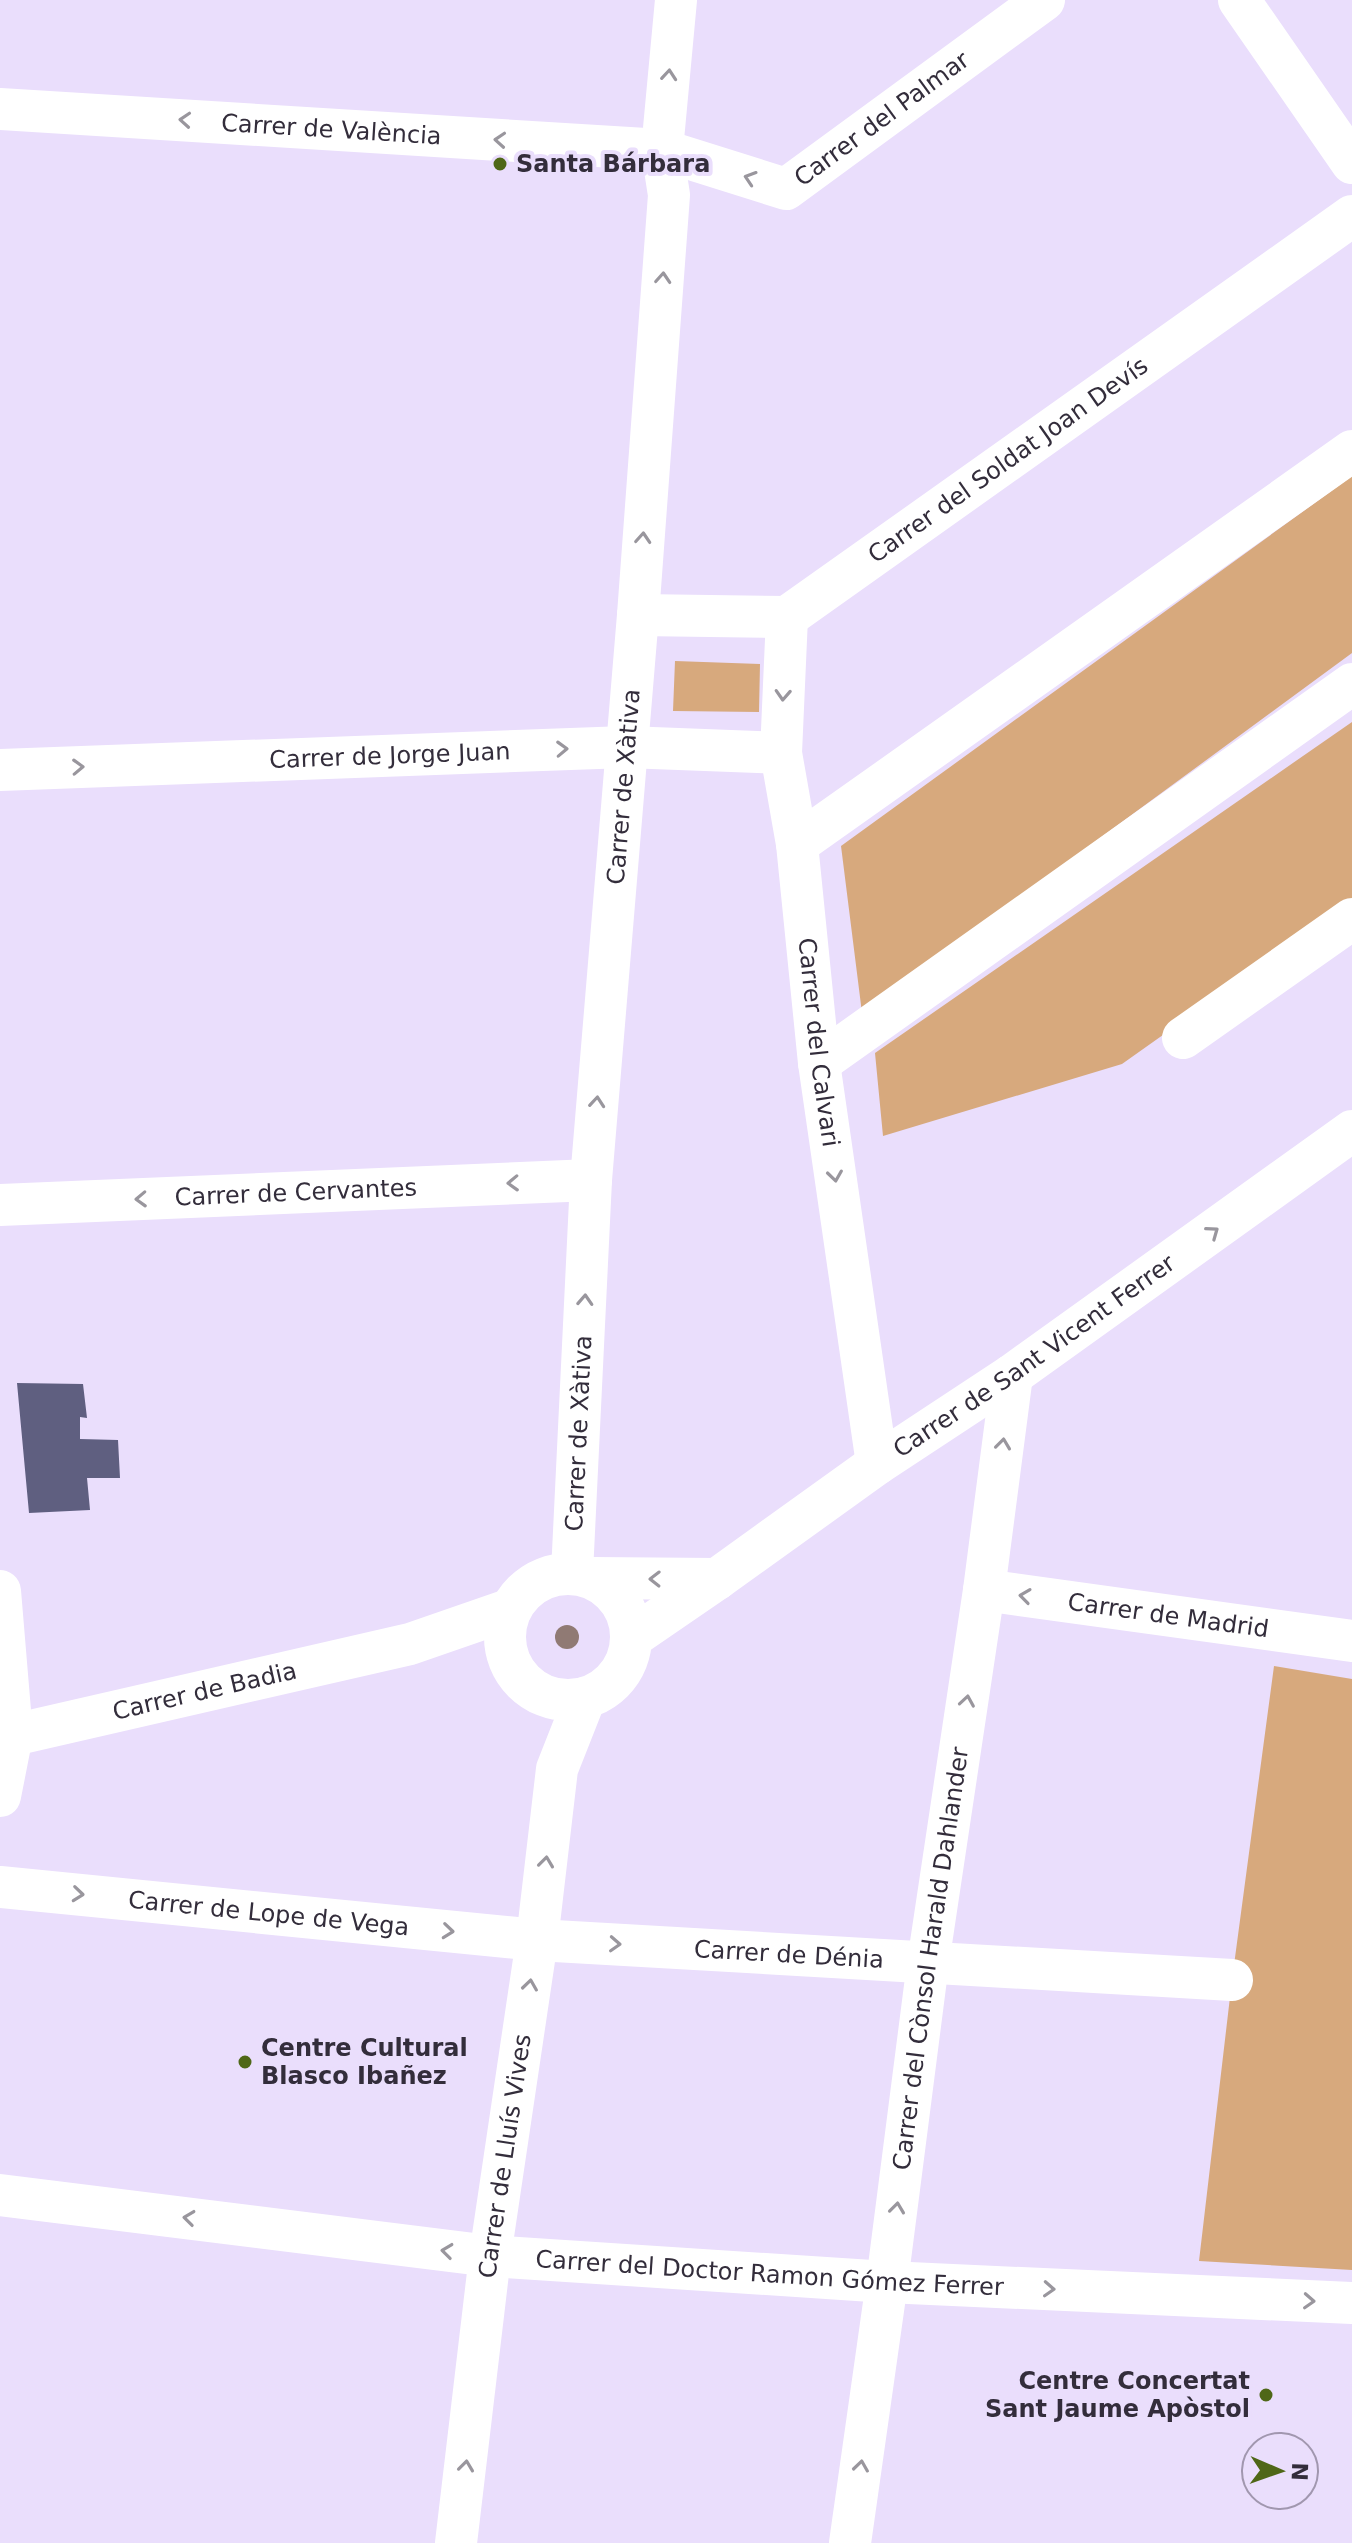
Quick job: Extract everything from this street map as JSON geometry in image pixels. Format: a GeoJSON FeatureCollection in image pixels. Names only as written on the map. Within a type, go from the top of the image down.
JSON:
{"type":"FeatureCollection","features":[{"type":"Feature","properties":{"kind":"street","name":"Carrer de Xàtiva"},"geometry":{"type":"LineString","coordinates":[[582,1576],[591,1180],[669,195],[662,150],[676,0]]}},
{"type":"Feature","properties":{"kind":"street","name":"Carrer del Palmar"},"geometry":{"type":"LineString","coordinates":[[662,150],[786,189],[1044,0]]}},
{"type":"Feature","properties":{"kind":"street"},"geometry":{"type":"LineString","coordinates":[[1239,0],[1352,163]]}},
{"type":"Feature","properties":{"kind":"street","name":"Carrer de València"},"geometry":{"type":"LineString","coordinates":[[0,109],[662,150]]}},
{"type":"Feature","properties":{"kind":"street","name":"Carrer del Soldat Joan Devís"},"geometry":{"type":"LineString","coordinates":[[787,617],[1352,216]]}},
{"type":"Feature","properties":{"kind":"street"},"geometry":{"type":"LineString","coordinates":[[797,844],[1352,451]]}},
{"type":"Feature","properties":{"kind":"street"},"geometry":{"type":"LineString","coordinates":[[638,615],[787,617]]}},
{"type":"Feature","properties":{"kind":"street","name":"Carrer del Calvari"},"geometry":{"type":"LineString","coordinates":[[787,617],[781,753],[797,844],[819,1063],[877,1464]]}},
{"type":"Feature","properties":{"kind":"street"},"geometry":{"type":"LineString","coordinates":[[819,1063],[1352,684]]}},
{"type":"Feature","properties":{"kind":"street","name":"Carrer de Jorge Juan"},"geometry":{"type":"LineString","coordinates":[[0,770],[626,747],[781,753]]}},
{"type":"Feature","properties":{"kind":"street"},"geometry":{"type":"LineString","coordinates":[[1183,1038],[1352,919]]}},
{"type":"Feature","properties":{"kind":"street","name":"Carrer de Sant Vicent Ferrer"},"geometry":{"type":"LineString","coordinates":[[631,1638],[877,1464],[1012,1375],[1352,1131]]}},
{"type":"Feature","properties":{"kind":"street","name":"Carrer de Cervantes"},"geometry":{"type":"LineString","coordinates":[[0,1205],[591,1180]]}},
{"type":"Feature","properties":{"kind":"street","name":"Carrer del Cònsol Harald Dahlander"},"geometry":{"type":"LineString","coordinates":[[850,2543],[928,1963],[984,1590],[1012,1375]]}},
{"type":"Feature","properties":{"kind":"street"},"geometry":{"type":"LineString","coordinates":[[582,1576],[608,1588],[621,1602],[629,1620],[631,1638],[627,1658],[618,1676],[604,1689],[585,1698],[564,1700],[544,1696],[526,1685],[509,1661],[508,1628],[521,1593],[535,1582],[553,1575],[717,1579]]}},
{"type":"Feature","properties":{"kind":"street","name":"Carrer de Madrid"},"geometry":{"type":"LineString","coordinates":[[984,1590],[1352,1641]]}},
{"type":"Feature","properties":{"kind":"street"},"geometry":{"type":"LineString","coordinates":[[0,1591],[6,1737],[0,1796]]}},
{"type":"Feature","properties":{"kind":"street","name":"Carrer de Badia"},"geometry":{"type":"LineString","coordinates":[[6,1737],[410,1644],[508,1628]]}},
{"type":"Feature","properties":{"kind":"street","name":"Carrer de Lluís Vives"},"geometry":{"type":"LineString","coordinates":[[526,1685],[557,1769]]}},
{"type":"Feature","properties":{"kind":"street","name":"Carrer de Lluís Vives"},"geometry":{"type":"LineString","coordinates":[[456,2543],[490,2256],[537,1940],[557,1769],[585,1698]]}},
{"type":"Feature","properties":{"kind":"street","name":"Carrer de Lope de Vega"},"geometry":{"type":"LineString","coordinates":[[0,1887],[537,1940]]}},
{"type":"Feature","properties":{"kind":"street","name":"Carrer de Dénia"},"geometry":{"type":"LineString","coordinates":[[537,1940],[1232,1980]]}},
{"type":"Feature","properties":{"kind":"street","name":"Carrer del Doctor Ramon Gómez Ferrer"},"geometry":{"type":"LineString","coordinates":[[0,2195],[490,2256],[887,2282],[1352,2303]]}},
{"type":"Feature","properties":{"kind":"shaded area"},"geometry":{"type":"Polygon","coordinates":[[[1352,476],[1352,653],[862,1013],[841,846],[1352,476]]]}},
{"type":"Feature","properties":{"kind":"shaded area"},"geometry":{"type":"Polygon","coordinates":[[[675,661],[760,664],[759,712],[673,711],[675,661]]]}},
{"type":"Feature","properties":{"kind":"shaded area"},"geometry":{"type":"Polygon","coordinates":[[[1352,722],[1352,901],[1122,1064],[883,1136],[875,1053],[1352,722]]]}},
{"type":"Feature","properties":{"kind":"shaded area"},"geometry":{"type":"Polygon","coordinates":[[[1274,1666],[1352,1679],[1352,2270],[1199,2261],[1232,1980],[1274,1666]]]}},
{"type":"Feature","properties":{"kind":"building"},"geometry":{"type":"Polygon","coordinates":[[[17,1383],[83,1384],[87,1418],[80,1417],[80,1439],[118,1440],[120,1478],[87,1478],[90,1510],[29,1513],[17,1383]]]}},
{"type":"Feature","properties":{"kind":"place","name":"Santa Bárbara"},"geometry":{"type":"Point","coordinates":[500,164]}},
{"type":"Feature","properties":{"kind":"place","name":"Centre Cultural Blasco Ibañez"},"geometry":{"type":"Point","coordinates":[245,2062]}},
{"type":"Feature","properties":{"kind":"place","name":"Centre Concertat Sant Jaume Apòstol"},"geometry":{"type":"Point","coordinates":[1266,2395]}}]}
